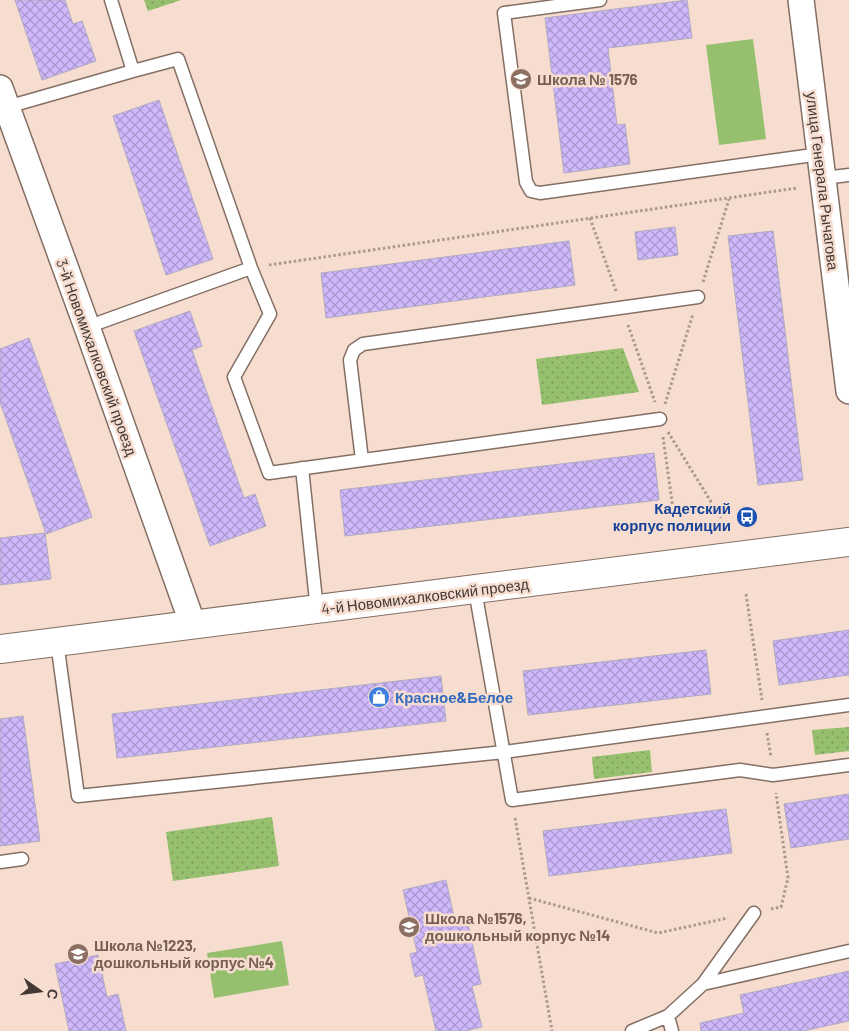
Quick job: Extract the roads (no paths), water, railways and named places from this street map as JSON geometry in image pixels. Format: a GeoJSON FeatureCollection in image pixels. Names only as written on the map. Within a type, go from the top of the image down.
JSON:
{"type":"FeatureCollection","features":[{"type":"Feature","properties":{"kind":"street","name":"улица Генерала Рычагова"},"geometry":{"type":"LineString","coordinates":[[801,0],[849,391]]}},
{"type":"Feature","properties":{"kind":"street","name":"3-й Новомихалковский проезд"},"geometry":{"type":"LineString","coordinates":[[3,98],[87,327],[193,626]]}},
{"type":"Feature","properties":{"kind":"street","name":"4-й Новомихалковский проезд"},"geometry":{"type":"LineString","coordinates":[[0,649],[849,542]]}},
{"type":"Feature","properties":{"kind":"lane"},"geometry":{"type":"LineString","coordinates":[[110,0],[133,71]]}},
{"type":"Feature","properties":{"kind":"lane"},"geometry":{"type":"LineString","coordinates":[[600,0],[504,14],[526,182],[531,191],[540,193],[820,154]]}},
{"type":"Feature","properties":{"kind":"lane"},"geometry":{"type":"LineString","coordinates":[[3,98],[133,71],[178,58],[251,268],[270,314],[234,377],[269,473],[660,419]]}},
{"type":"Feature","properties":{"kind":"lane"},"geometry":{"type":"LineString","coordinates":[[823,178],[849,175]]}},
{"type":"Feature","properties":{"kind":"lane"},"geometry":{"type":"LineString","coordinates":[[87,327],[251,268]]}},
{"type":"Feature","properties":{"kind":"lane"},"geometry":{"type":"LineString","coordinates":[[362,460],[350,360],[354,350],[363,344],[698,297]]}},
{"type":"Feature","properties":{"kind":"lane"},"geometry":{"type":"LineString","coordinates":[[302,468],[317,610]]}},
{"type":"Feature","properties":{"kind":"lane"},"geometry":{"type":"LineString","coordinates":[[475,590],[512,800],[740,770],[774,775],[849,765]]}},
{"type":"Feature","properties":{"kind":"lane"},"geometry":{"type":"LineString","coordinates":[[57,642],[78,796],[504,752],[849,705]]}},
{"type":"Feature","properties":{"kind":"lane"},"geometry":{"type":"LineString","coordinates":[[0,862],[22,859]]}},
{"type":"Feature","properties":{"kind":"lane"},"geometry":{"type":"LineString","coordinates":[[632,1031],[668,1016],[703,984],[754,912]]}},
{"type":"Feature","properties":{"kind":"lane"},"geometry":{"type":"LineString","coordinates":[[703,984],[849,951]]}},
{"type":"Feature","properties":{"kind":"lane"},"geometry":{"type":"LineString","coordinates":[[668,1016],[672,1031]]}},
{"type":"Feature","properties":{"kind":"place","name":"Школа № 1576"},"geometry":{"type":"Point","coordinates":[521,79]}},
{"type":"Feature","properties":{"kind":"place","name":"Кадетский корпус полиции"},"geometry":{"type":"Point","coordinates":[747,517]}},
{"type":"Feature","properties":{"kind":"place","name":"Красное&Белое"},"geometry":{"type":"Point","coordinates":[379,697]}},
{"type":"Feature","properties":{"kind":"place","name":"Школа №1576, дошкольный корпус №14"},"geometry":{"type":"Point","coordinates":[409,927]}},
{"type":"Feature","properties":{"kind":"place","name":"Школа №1223, дошкольный корпус №4"},"geometry":{"type":"Point","coordinates":[78,954]}}]}
